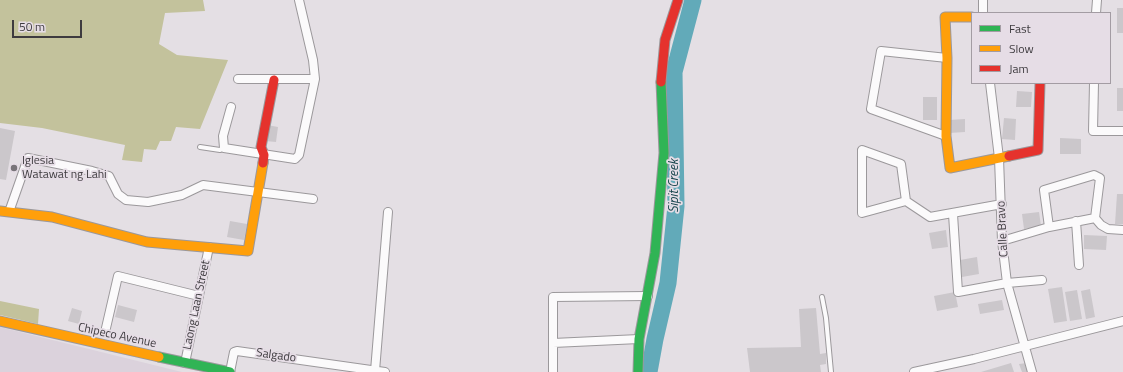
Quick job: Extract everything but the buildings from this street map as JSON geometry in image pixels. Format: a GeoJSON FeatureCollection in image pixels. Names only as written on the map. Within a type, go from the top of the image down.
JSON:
{"type":"FeatureCollection","features":[{"type":"Feature","properties":{"kind":"street"},"geometry":{"type":"LineString","coordinates":[[231,107],[223,136],[224,148],[295,159],[299,155],[315,79],[313,60],[299,0]]}},
{"type":"Feature","properties":{"kind":"street"},"geometry":{"type":"LineString","coordinates":[[638,372],[639,340],[655,253],[664,153],[661,77],[665,40],[678,0]]}},
{"type":"Feature","properties":{"kind":"street"},"geometry":{"type":"LineString","coordinates":[[983,0],[983,12]]}},
{"type":"Feature","properties":{"kind":"street"},"geometry":{"type":"LineString","coordinates":[[1096,12],[1097,0]]}},
{"type":"Feature","properties":{"kind":"street"},"geometry":{"type":"LineString","coordinates":[[971,17],[945,17],[947,58],[946,136],[950,168],[1038,150],[1040,84]]}},
{"type":"Feature","properties":{"kind":"street"},"geometry":{"type":"LineString","coordinates":[[946,136],[870,109],[881,51],[947,58]]}},
{"type":"Feature","properties":{"kind":"street"},"geometry":{"type":"LineString","coordinates":[[238,79],[315,79]]}},
{"type":"Feature","properties":{"kind":"street"},"geometry":{"type":"LineString","coordinates":[[274,80],[261,146],[264,155],[258,193],[248,251],[147,242],[52,217],[2,211],[28,158],[109,176],[118,194],[126,200],[148,202],[182,194],[203,185],[258,193],[313,199]]}},
{"type":"Feature","properties":{"kind":"street","name":"Calle Bravo"},"geometry":{"type":"LineString","coordinates":[[990,84],[999,158],[1002,204],[1002,241],[1008,283],[1016,317],[1026,345],[1032,372]]}},
{"type":"Feature","properties":{"kind":"street"},"geometry":{"type":"LineString","coordinates":[[1094,84],[1093,131],[1123,131]]}},
{"type":"Feature","properties":{"kind":"street"},"geometry":{"type":"LineString","coordinates":[[906,201],[862,213],[862,150],[901,164],[906,201],[930,217],[1002,204]]}},
{"type":"Feature","properties":{"kind":"street"},"geometry":{"type":"LineString","coordinates":[[1049,227],[1044,190],[1094,175],[1100,178],[1095,218],[1101,225],[1108,229],[1123,230]]}},
{"type":"Feature","properties":{"kind":"street"},"geometry":{"type":"LineString","coordinates":[[375,371],[388,212]]}},
{"type":"Feature","properties":{"kind":"street"},"geometry":{"type":"LineString","coordinates":[[952,214],[958,292],[1008,283],[1042,280]]}},
{"type":"Feature","properties":{"kind":"street"},"geometry":{"type":"LineString","coordinates":[[1002,241],[1049,227],[1095,218]]}},
{"type":"Feature","properties":{"kind":"street"},"geometry":{"type":"LineString","coordinates":[[1076,221],[1079,265]]}},
{"type":"Feature","properties":{"kind":"street","name":"Laong Laan Street"},"geometry":{"type":"LineString","coordinates":[[185,363],[209,247]]}},
{"type":"Feature","properties":{"kind":"street"},"geometry":{"type":"LineString","coordinates":[[106,328],[118,276],[199,296]]}},
{"type":"Feature","properties":{"kind":"street"},"geometry":{"type":"LineString","coordinates":[[553,372],[553,297],[648,296]]}},
{"type":"Feature","properties":{"kind":"street","name":"Chipeco Avenue"},"geometry":{"type":"LineString","coordinates":[[0,321],[103,346],[230,372]]}},
{"type":"Feature","properties":{"kind":"street"},"geometry":{"type":"LineString","coordinates":[[914,372],[974,359],[1123,321]]}},
{"type":"Feature","properties":{"kind":"street"},"geometry":{"type":"LineString","coordinates":[[552,343],[639,340]]}},
{"type":"Feature","properties":{"kind":"street","name":"Salgado"},"geometry":{"type":"LineString","coordinates":[[230,372],[234,352],[237,351],[385,372]]}},
{"type":"Feature","properties":{"kind":"lane"},"geometry":{"type":"LineString","coordinates":[[200,147],[220,150],[224,148]]}},
{"type":"Feature","properties":{"kind":"lane"},"geometry":{"type":"LineString","coordinates":[[822,297],[827,325],[830,372]]}},
{"type":"Feature","properties":{"kind":"shaded area"},"geometry":{"type":"Polygon","coordinates":[[[0,327],[182,372],[0,372],[0,327]]]}},
{"type":"Feature","properties":{"kind":"green space"},"geometry":{"type":"Polygon","coordinates":[[[0,0],[203,0],[205,11],[165,13],[159,44],[177,55],[228,60],[200,129],[176,127],[171,141],[160,141],[156,150],[144,149],[142,162],[122,160],[125,145],[42,128],[0,123],[0,0]]]}},
{"type":"Feature","properties":{"kind":"green space"},"geometry":{"type":"Polygon","coordinates":[[[0,301],[39,309],[38,324],[0,315],[0,301]]]}},
{"type":"Feature","properties":{"kind":"waterway","name":"Sipit Creek"},"geometry":{"type":"LineString","coordinates":[[649,372],[668,283],[676,206],[674,72],[693,0]]}},
{"type":"Feature","properties":{"kind":"traffic: fast"},"geometry":{"type":"LineString","coordinates":[[638,372],[639,339],[655,253],[664,153],[661,82]]}},
{"type":"Feature","properties":{"kind":"traffic: fast"},"geometry":{"type":"LineString","coordinates":[[159,357],[230,372]]}},
{"type":"Feature","properties":{"kind":"traffic: slow"},"geometry":{"type":"LineString","coordinates":[[971,17],[945,17],[947,58],[946,136],[950,168],[1009,156]]}},
{"type":"Feature","properties":{"kind":"traffic: slow"},"geometry":{"type":"LineString","coordinates":[[0,211],[52,217],[147,242],[248,251],[263,163]]}},
{"type":"Feature","properties":{"kind":"traffic: slow"},"geometry":{"type":"LineString","coordinates":[[0,321],[159,357]]}},
{"type":"Feature","properties":{"kind":"traffic: jam"},"geometry":{"type":"LineString","coordinates":[[661,82],[665,40],[678,0]]}},
{"type":"Feature","properties":{"kind":"traffic: jam"},"geometry":{"type":"LineString","coordinates":[[263,163],[264,155],[261,147],[274,80]]}},
{"type":"Feature","properties":{"kind":"traffic: jam"},"geometry":{"type":"LineString","coordinates":[[1009,156],[1038,150],[1040,84]]}},
{"type":"Feature","properties":{"kind":"place","name":"Iglesia Watawat ng Lahi"},"geometry":{"type":"Point","coordinates":[14,168]}}]}
